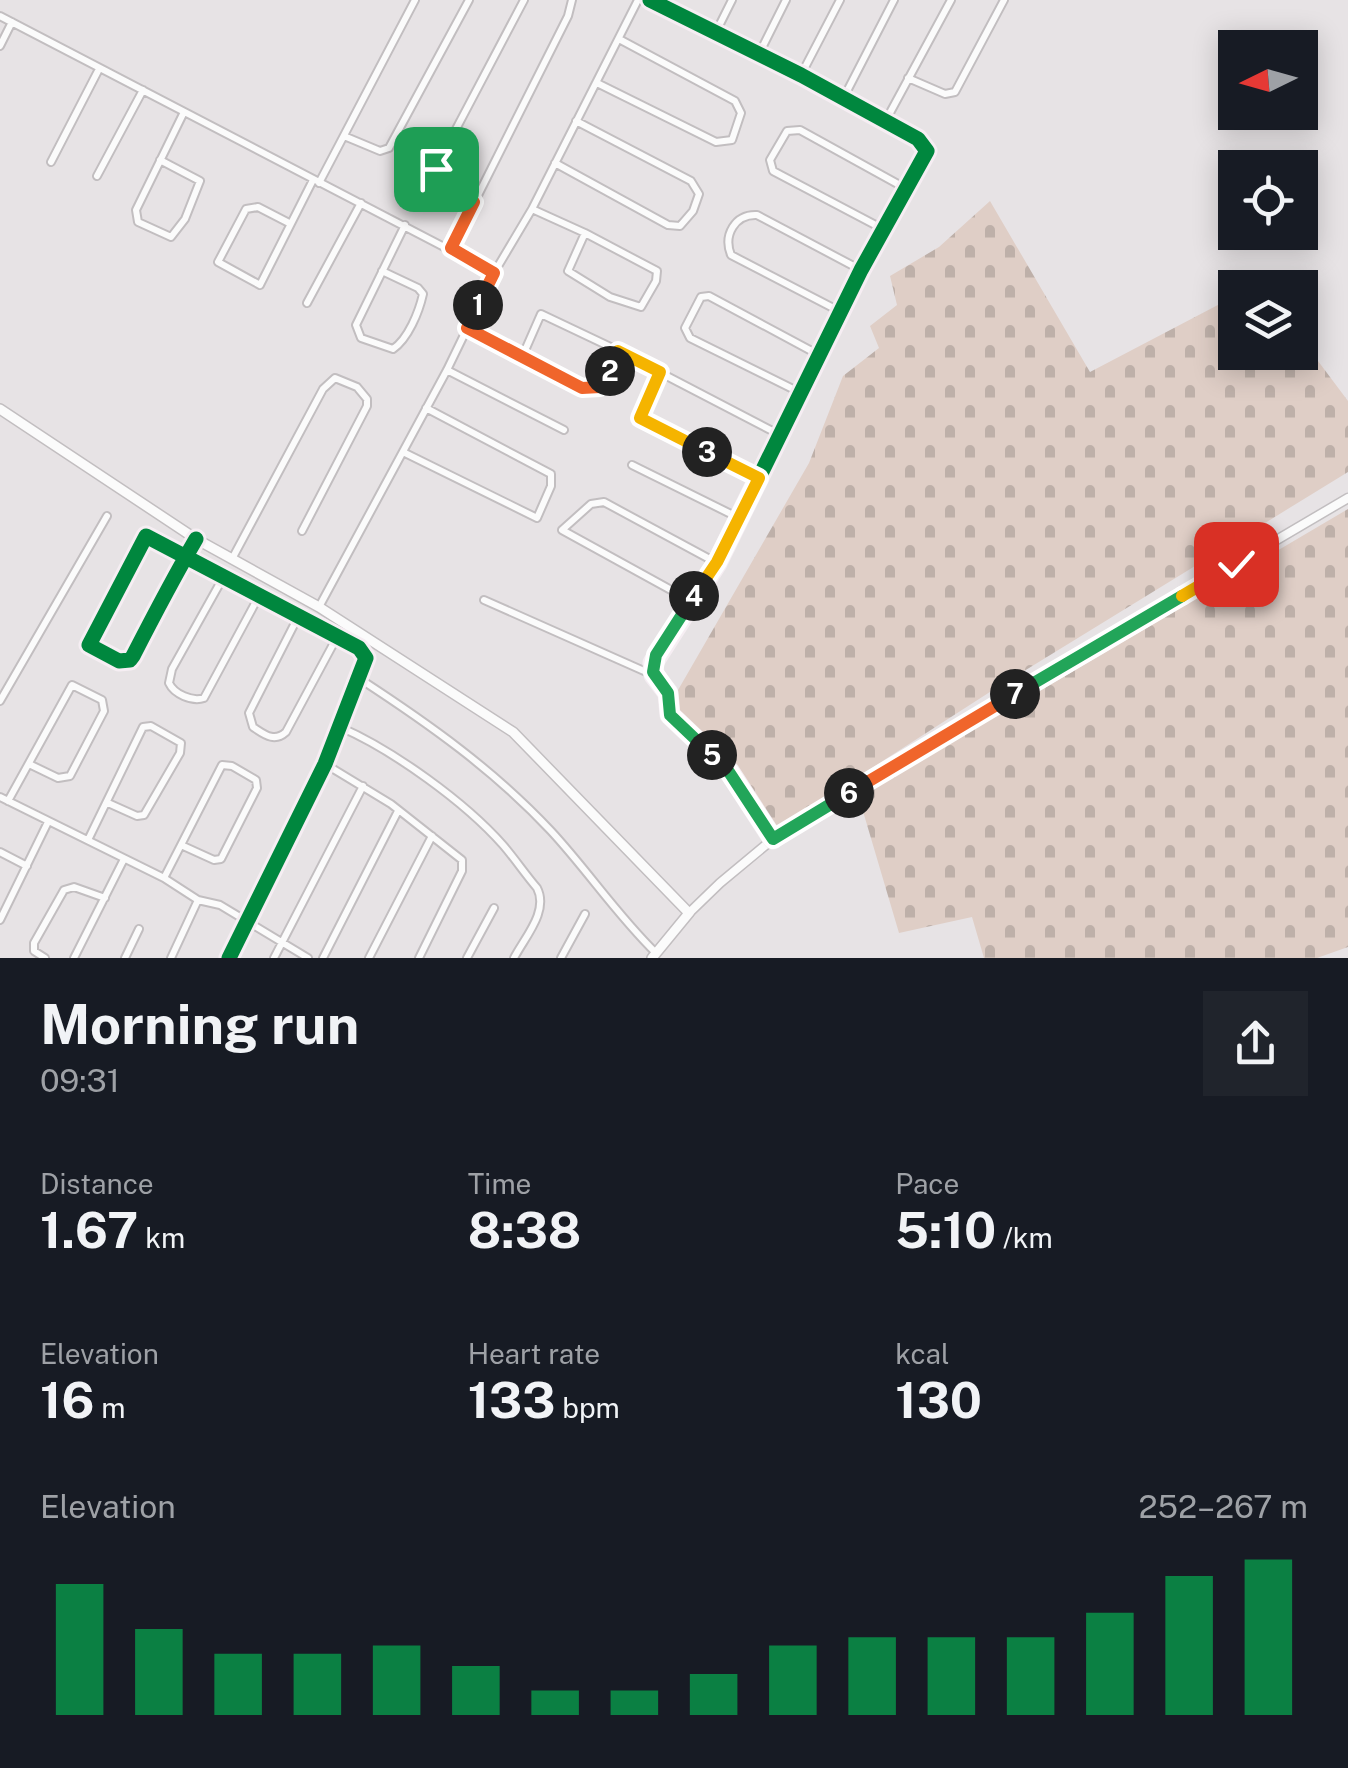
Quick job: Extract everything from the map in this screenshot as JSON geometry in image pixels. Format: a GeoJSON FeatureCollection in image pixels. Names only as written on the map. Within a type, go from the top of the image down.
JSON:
{"type":"FeatureCollection","features":[{"type":"Feature","properties":{"kind":"main road"},"geometry":{"type":"LineString","coordinates":[[0,410],[196,539],[319,608],[512,732],[689,914],[654,956]]}},
{"type":"Feature","properties":{"kind":"street"},"geometry":{"type":"LineString","coordinates":[[289,223],[258,207],[246,209],[218,262],[260,284],[289,223],[344,136],[415,0]]}},
{"type":"Feature","properties":{"kind":"street"},"geometry":{"type":"LineString","coordinates":[[344,136],[380,151],[390,148],[469,0]]}},
{"type":"Feature","properties":{"kind":"street"},"geometry":{"type":"LineString","coordinates":[[474,202],[439,184],[436,169],[524,0]]}},
{"type":"Feature","properties":{"kind":"street"},"geometry":{"type":"LineString","coordinates":[[451,248],[568,16],[572,0]]}},
{"type":"Feature","properties":{"kind":"street"},"geometry":{"type":"LineString","coordinates":[[319,608],[447,370],[494,273],[532,209],[638,0]]}},
{"type":"Feature","properties":{"kind":"street"},"geometry":{"type":"LineString","coordinates":[[650,0],[801,75],[918,139],[927,151],[861,270],[717,562],[656,655],[654,676]]}},
{"type":"Feature","properties":{"kind":"street"},"geometry":{"type":"LineString","coordinates":[[716,32],[732,0]]}},
{"type":"Feature","properties":{"kind":"street"},"geometry":{"type":"LineString","coordinates":[[759,54],[786,0]]}},
{"type":"Feature","properties":{"kind":"street"},"geometry":{"type":"LineString","coordinates":[[801,75],[840,0]]}},
{"type":"Feature","properties":{"kind":"street"},"geometry":{"type":"LineString","coordinates":[[843,98],[894,0]]}},
{"type":"Feature","properties":{"kind":"street"},"geometry":{"type":"LineString","coordinates":[[885,122],[950,0]]}},
{"type":"Feature","properties":{"kind":"street"},"geometry":{"type":"LineString","coordinates":[[908,78],[944,94],[955,92],[1004,0]]}},
{"type":"Feature","properties":{"kind":"street"},"geometry":{"type":"LineString","coordinates":[[0,16],[494,273]]}},
{"type":"Feature","properties":{"kind":"street"},"geometry":{"type":"LineString","coordinates":[[0,46],[12,22]]}},
{"type":"Feature","properties":{"kind":"street"},"geometry":{"type":"LineString","coordinates":[[597,83],[716,142],[732,140],[741,113],[735,101],[619,39]]}},
{"type":"Feature","properties":{"kind":"street"},"geometry":{"type":"LineString","coordinates":[[51,162],[99,68]]}},
{"type":"Feature","properties":{"kind":"street"},"geometry":{"type":"LineString","coordinates":[[97,176],[143,90]]}},
{"type":"Feature","properties":{"kind":"street"},"geometry":{"type":"LineString","coordinates":[[160,160],[200,180],[185,220],[172,238],[135,218],[136,210],[160,160],[184,112]]}},
{"type":"Feature","properties":{"kind":"street"},"geometry":{"type":"LineString","coordinates":[[555,163],[668,225],[680,226],[693,211],[699,194],[691,181],[576,120]]}},
{"type":"Feature","properties":{"kind":"street"},"geometry":{"type":"LineString","coordinates":[[883,229],[773,172],[770,160],[782,136],[787,131],[800,130],[905,188]]}},
{"type":"Feature","properties":{"kind":"street"},"geometry":{"type":"LineString","coordinates":[[307,303],[361,203]]}},
{"type":"Feature","properties":{"kind":"street"},"geometry":{"type":"LineString","coordinates":[[532,209],[585,232],[657,271],[656,281],[641,307],[610,298],[568,272],[585,232]]}},
{"type":"Feature","properties":{"kind":"street"},"geometry":{"type":"LineString","coordinates":[[840,312],[731,255],[728,241],[735,222],[745,215],[756,215],[861,270]]}},
{"type":"Feature","properties":{"kind":"street"},"geometry":{"type":"LineString","coordinates":[[382,271],[423,294],[406,334],[394,349],[360,338],[355,330],[382,271],[405,224]]}},
{"type":"Feature","properties":{"kind":"street"},"geometry":{"type":"LineString","coordinates":[[801,392],[690,338],[685,328],[701,298],[709,296],[820,355]]}},
{"type":"Feature","properties":{"kind":"street"},"geometry":{"type":"LineString","coordinates":[[522,356],[541,314],[782,436]]}},
{"type":"Feature","properties":{"kind":"street"},"geometry":{"type":"LineString","coordinates":[[467,328],[588,390],[604,382],[618,351]]}},
{"type":"Feature","properties":{"kind":"street"},"geometry":{"type":"LineString","coordinates":[[447,370],[564,430]]}},
{"type":"Feature","properties":{"kind":"street"},"geometry":{"type":"LineString","coordinates":[[660,372],[640,418],[759,478]]}},
{"type":"Feature","properties":{"kind":"street"},"geometry":{"type":"LineString","coordinates":[[232,558],[323,388],[336,378],[357,387],[367,399],[366,406],[302,532]]}},
{"type":"Feature","properties":{"kind":"street"},"geometry":{"type":"LineString","coordinates":[[404,452],[537,518],[553,479],[549,472],[426,408]]}},
{"type":"Feature","properties":{"kind":"street"},"geometry":{"type":"LineString","coordinates":[[632,465],[739,518]]}},
{"type":"Feature","properties":{"kind":"street"},"geometry":{"type":"LineString","coordinates":[[689,914],[773,839],[1348,498]]}},
{"type":"Feature","properties":{"kind":"street"},"geometry":{"type":"LineString","coordinates":[[691,601],[562,530],[591,504],[604,502],[717,562]]}},
{"type":"Feature","properties":{"kind":"street"},"geometry":{"type":"LineString","coordinates":[[0,701],[107,516]]}},
{"type":"Feature","properties":{"kind":"street"},"geometry":{"type":"LineString","coordinates":[[196,539],[186,556],[130,660],[119,661],[89,646],[146,536],[186,556],[224,576],[366,654],[360,679],[325,764],[229,958]]}},
{"type":"Feature","properties":{"kind":"street"},"geometry":{"type":"LineString","coordinates":[[224,576],[172,669],[169,683],[174,692],[204,698],[260,596]]}},
{"type":"Feature","properties":{"kind":"street"},"geometry":{"type":"LineString","coordinates":[[484,600],[654,676],[668,693],[670,715],[729,772],[773,839]]}},
{"type":"Feature","properties":{"kind":"street"},"geometry":{"type":"LineString","coordinates":[[298,617],[250,713],[253,726],[267,736],[278,737],[286,732],[337,637]]}},
{"type":"Feature","properties":{"kind":"street"},"geometry":{"type":"LineString","coordinates":[[360,679],[441,732],[488,770],[552,832],[654,956]]}},
{"type":"Feature","properties":{"kind":"street"},"geometry":{"type":"LineString","coordinates":[[29,764],[58,778],[70,776],[104,711],[104,702],[72,685],[29,764],[4,799],[164,878],[198,900],[220,905],[247,919],[308,958]]}},
{"type":"Feature","properties":{"kind":"street"},"geometry":{"type":"LineString","coordinates":[[88,840],[143,726],[151,726],[181,743],[180,752],[144,815],[137,816],[108,803]]}},
{"type":"Feature","properties":{"kind":"street"},"geometry":{"type":"LineString","coordinates":[[340,726],[404,763],[449,798],[502,845],[537,888],[542,901],[540,908],[514,958]]}},
{"type":"Feature","properties":{"kind":"street"},"geometry":{"type":"LineString","coordinates":[[325,764],[398,810],[462,860],[463,868],[419,958]]}},
{"type":"Feature","properties":{"kind":"street"},"geometry":{"type":"LineString","coordinates":[[164,878],[222,765],[232,766],[256,780],[257,788],[221,859],[214,860],[182,845]]}},
{"type":"Feature","properties":{"kind":"street"},"geometry":{"type":"LineString","coordinates":[[274,958],[363,786]]}},
{"type":"Feature","properties":{"kind":"street"},"geometry":{"type":"LineString","coordinates":[[323,958],[398,810]]}},
{"type":"Feature","properties":{"kind":"street"},"geometry":{"type":"LineString","coordinates":[[0,920],[48,822]]}},
{"type":"Feature","properties":{"kind":"street"},"geometry":{"type":"LineString","coordinates":[[369,958],[432,836]]}},
{"type":"Feature","properties":{"kind":"street"},"geometry":{"type":"LineString","coordinates":[[0,852],[27,866]]}},
{"type":"Feature","properties":{"kind":"street"},"geometry":{"type":"LineString","coordinates":[[74,958],[124,859]]}},
{"type":"Feature","properties":{"kind":"street"},"geometry":{"type":"LineString","coordinates":[[45,958],[34,951],[34,943],[64,890],[74,887],[105,898]]}},
{"type":"Feature","properties":{"kind":"street"},"geometry":{"type":"LineString","coordinates":[[170,958],[198,900]]}},
{"type":"Feature","properties":{"kind":"street"},"geometry":{"type":"LineString","coordinates":[[467,958],[494,908]]}},
{"type":"Feature","properties":{"kind":"street"},"geometry":{"type":"LineString","coordinates":[[562,958],[585,914]]}},
{"type":"Feature","properties":{"kind":"street"},"geometry":{"type":"LineString","coordinates":[[125,958],[139,929]]}},
{"type":"Feature","properties":{"kind":"green space"},"geometry":{"type":"Polygon","coordinates":[[[990,201],[1090,372],[1218,305],[1218,370],[1318,370],[1318,361],[1348,401],[1348,472],[993,690],[777,829],[741,777],[673,712],[674,697],[809,463],[843,376],[879,348],[870,326],[897,305],[890,276],[939,247],[990,201]]]}},
{"type":"Feature","properties":{"kind":"green space"},"geometry":{"type":"Polygon","coordinates":[[[1348,509],[1348,947],[1317,958],[984,958],[972,917],[899,933],[857,791],[999,715],[1348,509]]]}},
{"type":"Feature","properties":{"kind":"cycle path"},"geometry":{"type":"LineString","coordinates":[[650,0],[801,75],[918,139],[927,151],[861,270],[717,563],[653,663],[654,675],[668,693],[670,715],[729,771],[773,839]]}},
{"type":"Feature","properties":{"kind":"cycle path"},"geometry":{"type":"LineString","coordinates":[[196,539],[188,553],[180,568],[164,597],[133,656],[130,660],[119,661],[89,645],[146,536],[359,648],[366,658],[325,764],[229,958]]}},
{"type":"Feature","properties":{"kind":"route"},"geometry":{"type":"LineString","coordinates":[[436,169],[439,184],[474,202],[451,248],[494,273],[467,328],[588,390],[604,382],[618,351],[628,355],[660,372],[640,418],[759,478],[717,562],[656,655],[653,667],[654,676],[668,693],[670,715],[729,772],[773,839],[1236,564]]}}]}
